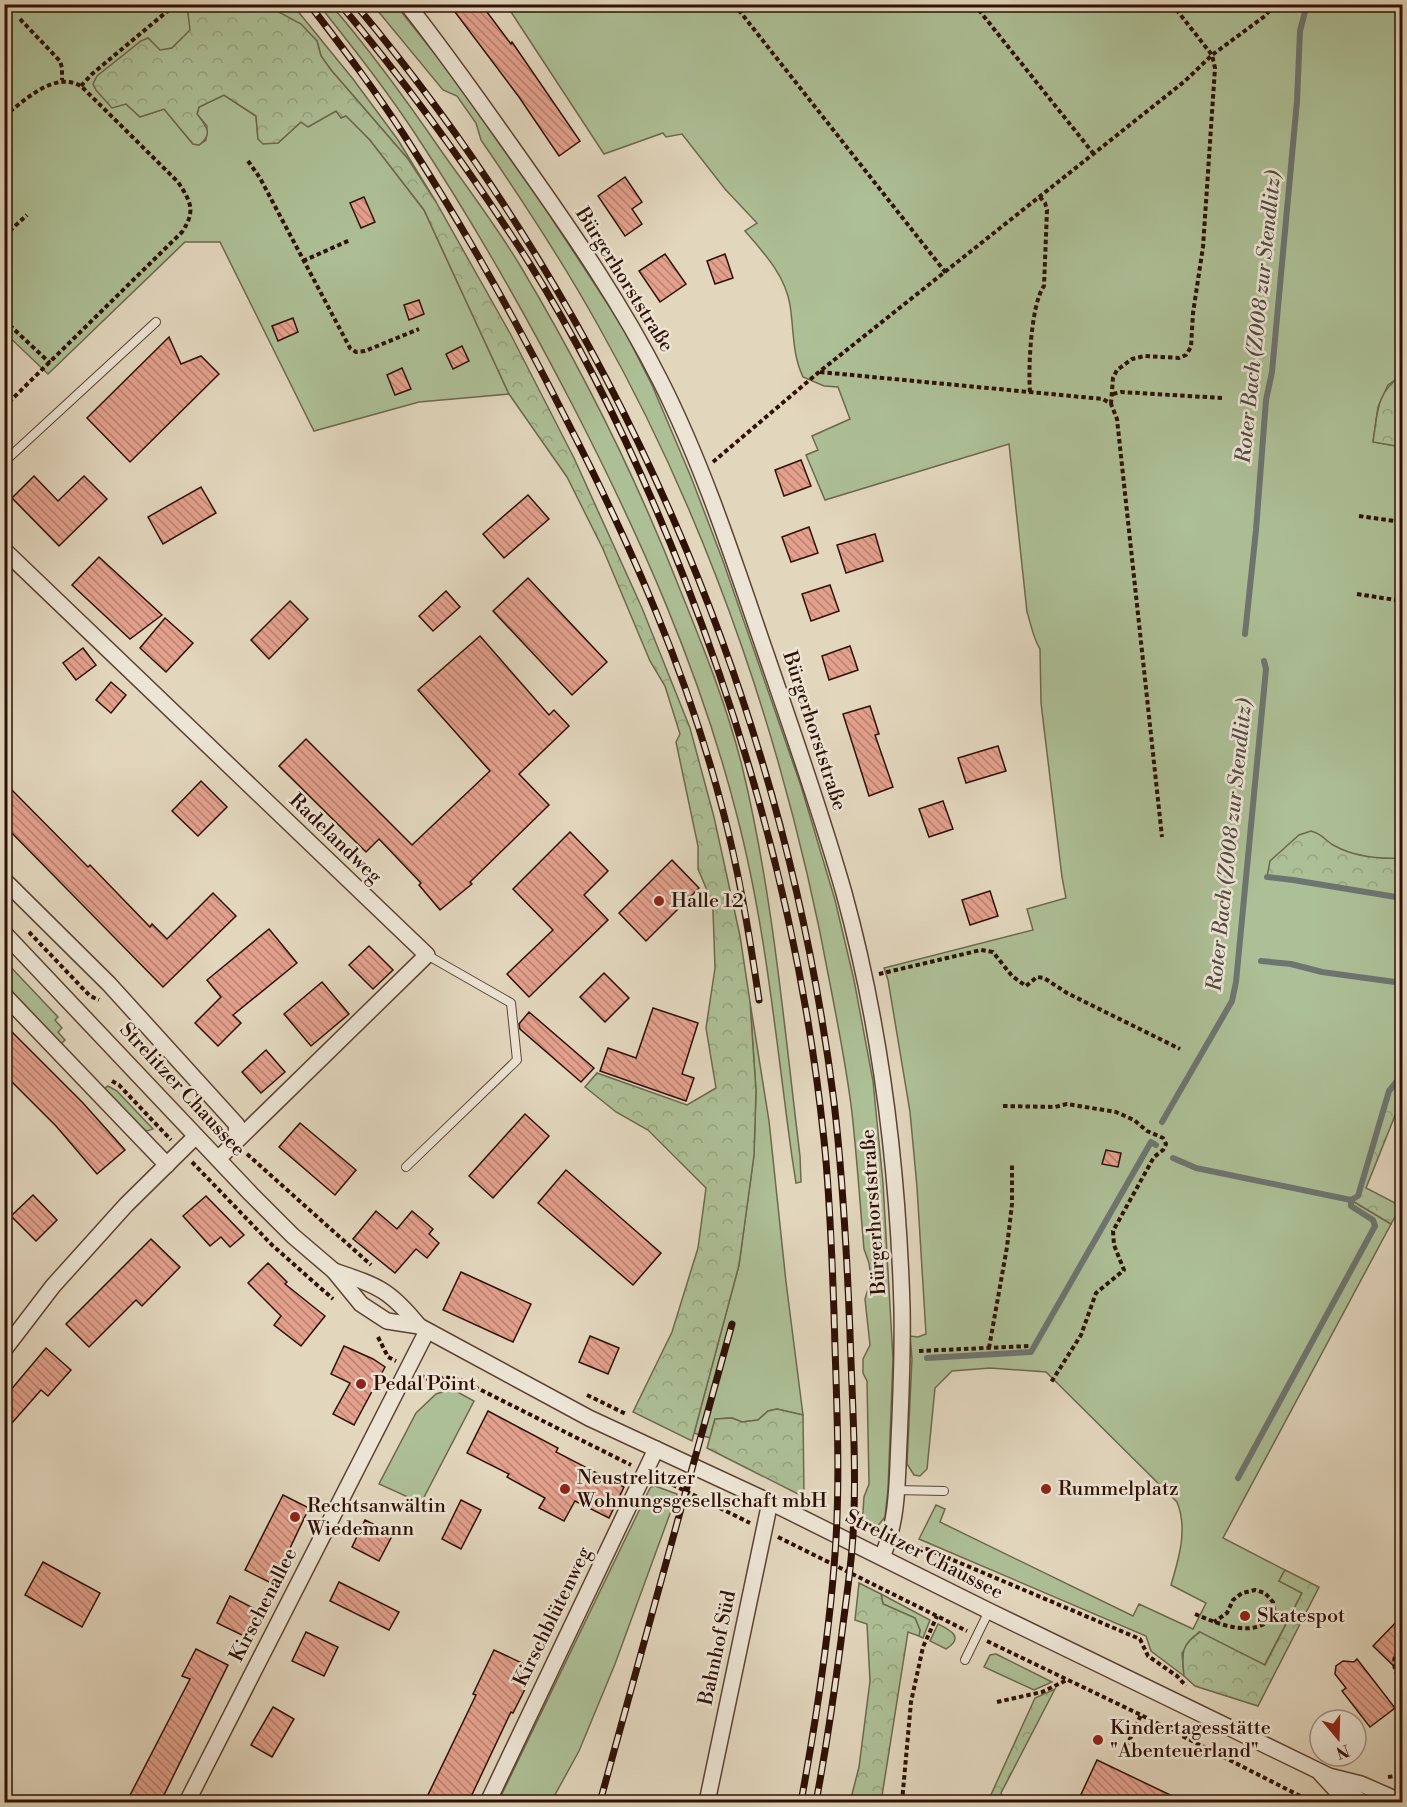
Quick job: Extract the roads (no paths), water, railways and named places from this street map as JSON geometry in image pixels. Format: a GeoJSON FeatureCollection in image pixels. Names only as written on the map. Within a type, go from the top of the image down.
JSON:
{"type":"FeatureCollection","features":[{"type":"Feature","properties":{"kind":"street","name":"Bürgerhorststraße"},"geometry":{"type":"LineString","coordinates":[[407,4],[442,48],[536,181],[630,322],[662,382],[701,472],[733,557],[809,781],[844,895],[864,978],[883,1081],[895,1182],[903,1351],[894,1521],[885,1551]]}},
{"type":"Feature","properties":{"kind":"street","name":"Radelandweg"},"geometry":{"type":"LineString","coordinates":[[4,550],[427,956]]}},
{"type":"Feature","properties":{"kind":"street","name":"Strelitzer Chaussee"},"geometry":{"type":"LineString","coordinates":[[4,880],[109,984],[237,1125],[235,1142]]}},
{"type":"Feature","properties":{"kind":"street","name":"Strelitzer Chaussee"},"geometry":{"type":"LineString","coordinates":[[4,933],[218,1159],[293,1236],[334,1271],[361,1304],[373,1313],[387,1321],[423,1329],[589,1419],[770,1502],[885,1551],[989,1611],[1323,1773]]}},
{"type":"Feature","properties":{"kind":"street"},"geometry":{"type":"LineString","coordinates":[[218,1159],[427,956]]}},
{"type":"Feature","properties":{"kind":"street"},"geometry":{"type":"LineString","coordinates":[[4,995],[166,1165]]}},
{"type":"Feature","properties":{"kind":"street"},"geometry":{"type":"LineString","coordinates":[[4,1350],[53,1286],[126,1205],[196,1136]]}},
{"type":"Feature","properties":{"kind":"street","name":"Strelitzer Chaussee"},"geometry":{"type":"LineString","coordinates":[[334,1271],[382,1289],[400,1303],[423,1329]]}},
{"type":"Feature","properties":{"kind":"street","name":"Kirschenallee"},"geometry":{"type":"LineString","coordinates":[[188,1803],[423,1329]]}},
{"type":"Feature","properties":{"kind":"street","name":"Kirschblütenweg"},"geometry":{"type":"LineString","coordinates":[[488,1803],[656,1449]]}},
{"type":"Feature","properties":{"kind":"street","name":"Bahnhof Süd"},"geometry":{"type":"LineString","coordinates":[[707,1803],[770,1502]]}},
{"type":"Feature","properties":{"kind":"street"},"geometry":{"type":"LineString","coordinates":[[1323,1773],[1361,1784],[1402,1802]]}},
{"type":"Feature","properties":{"kind":"street"},"geometry":{"type":"LineString","coordinates":[[1323,1773],[1347,1803]]}},
{"type":"Feature","properties":{"kind":"street"},"geometry":{"type":"LineString","coordinates":[[1323,1773],[1362,1803]]}},
{"type":"Feature","properties":{"kind":"lane"},"geometry":{"type":"LineString","coordinates":[[4,462],[156,322]]}},
{"type":"Feature","properties":{"kind":"lane"},"geometry":{"type":"LineString","coordinates":[[406,1167],[517,1060],[511,1003],[427,956]]}},
{"type":"Feature","properties":{"kind":"lane"},"geometry":{"type":"LineString","coordinates":[[896,1490],[944,1491]]}},
{"type":"Feature","properties":{"kind":"lane"},"geometry":{"type":"LineString","coordinates":[[965,1660],[989,1611]]}},
{"type":"Feature","properties":{"kind":"waterway","name":"Roter Bach (Z008 zur Stendlitz)"},"geometry":{"type":"LineString","coordinates":[[1245,634],[1266,400],[1272,372],[1297,101],[1300,31],[1307,4]]}},
{"type":"Feature","properties":{"kind":"waterway","name":"Roter Bach (Z008 zur Stendlitz)"},"geometry":{"type":"LineString","coordinates":[[1162,1122],[1232,1001],[1236,982],[1266,669],[1264,661]]}},
{"type":"Feature","properties":{"kind":"waterway"},"geometry":{"type":"LineString","coordinates":[[1267,877],[1402,898]]}},
{"type":"Feature","properties":{"kind":"waterway"},"geometry":{"type":"LineString","coordinates":[[1261,961],[1402,983]]}},
{"type":"Feature","properties":{"kind":"waterway"},"geometry":{"type":"LineString","coordinates":[[1173,1158],[1196,1168],[1351,1200],[1358,1196],[1389,1091],[1402,1075]]}},
{"type":"Feature","properties":{"kind":"waterway","name":"Roter Bach (Z008 zur Stendlitz)"},"geometry":{"type":"LineString","coordinates":[[927,1358],[1031,1352],[1151,1142],[1156,1145]]}},
{"type":"Feature","properties":{"kind":"waterway"},"geometry":{"type":"LineString","coordinates":[[1238,1478],[1375,1226],[1373,1220],[1351,1206],[1351,1200]]}},
{"type":"Feature","properties":{"kind":"railway"},"geometry":{"type":"LineString","coordinates":[[309,4],[393,118],[468,239],[547,383],[635,563],[676,662],[710,764],[735,861],[759,1000]]}},
{"type":"Feature","properties":{"kind":"railway"},"geometry":{"type":"LineString","coordinates":[[340,4],[414,97],[484,195],[551,299],[594,377],[633,457],[685,580],[733,716],[773,856],[804,997],[824,1140],[831,1226],[837,1403],[838,1494],[832,1585],[821,1679],[801,1802]]}},
{"type":"Feature","properties":{"kind":"railway"},"geometry":{"type":"LineString","coordinates":[[355,4],[448,124],[533,250],[608,382],[673,519],[729,660],[774,805],[809,952],[834,1102],[849,1304],[854,1459],[853,1535],[836,1681],[816,1802]]}},
{"type":"Feature","properties":{"kind":"railway"},"geometry":{"type":"LineString","coordinates":[[600,1802],[732,1324]]}},
{"type":"Feature","properties":{"kind":"place","name":"Halle 12"},"geometry":{"type":"Point","coordinates":[659,901]}},
{"type":"Feature","properties":{"kind":"place","name":"Pedal Point"},"geometry":{"type":"Point","coordinates":[361,1384]}},
{"type":"Feature","properties":{"kind":"place","name":"Neustrelitzer Wohnungsgesellschaft mbH"},"geometry":{"type":"Point","coordinates":[565,1489]}},
{"type":"Feature","properties":{"kind":"place","name":"Rummelplatz"},"geometry":{"type":"Point","coordinates":[1046,1489]}},
{"type":"Feature","properties":{"kind":"place","name":"Rechtsanwältin Wiedemann"},"geometry":{"type":"Point","coordinates":[295,1517]}},
{"type":"Feature","properties":{"kind":"place","name":"Skatespot"},"geometry":{"type":"Point","coordinates":[1245,1616]}},
{"type":"Feature","properties":{"kind":"place","name":"Kindertagesstätte \"Abenteuerland\""},"geometry":{"type":"Point","coordinates":[1098,1740]}}]}
